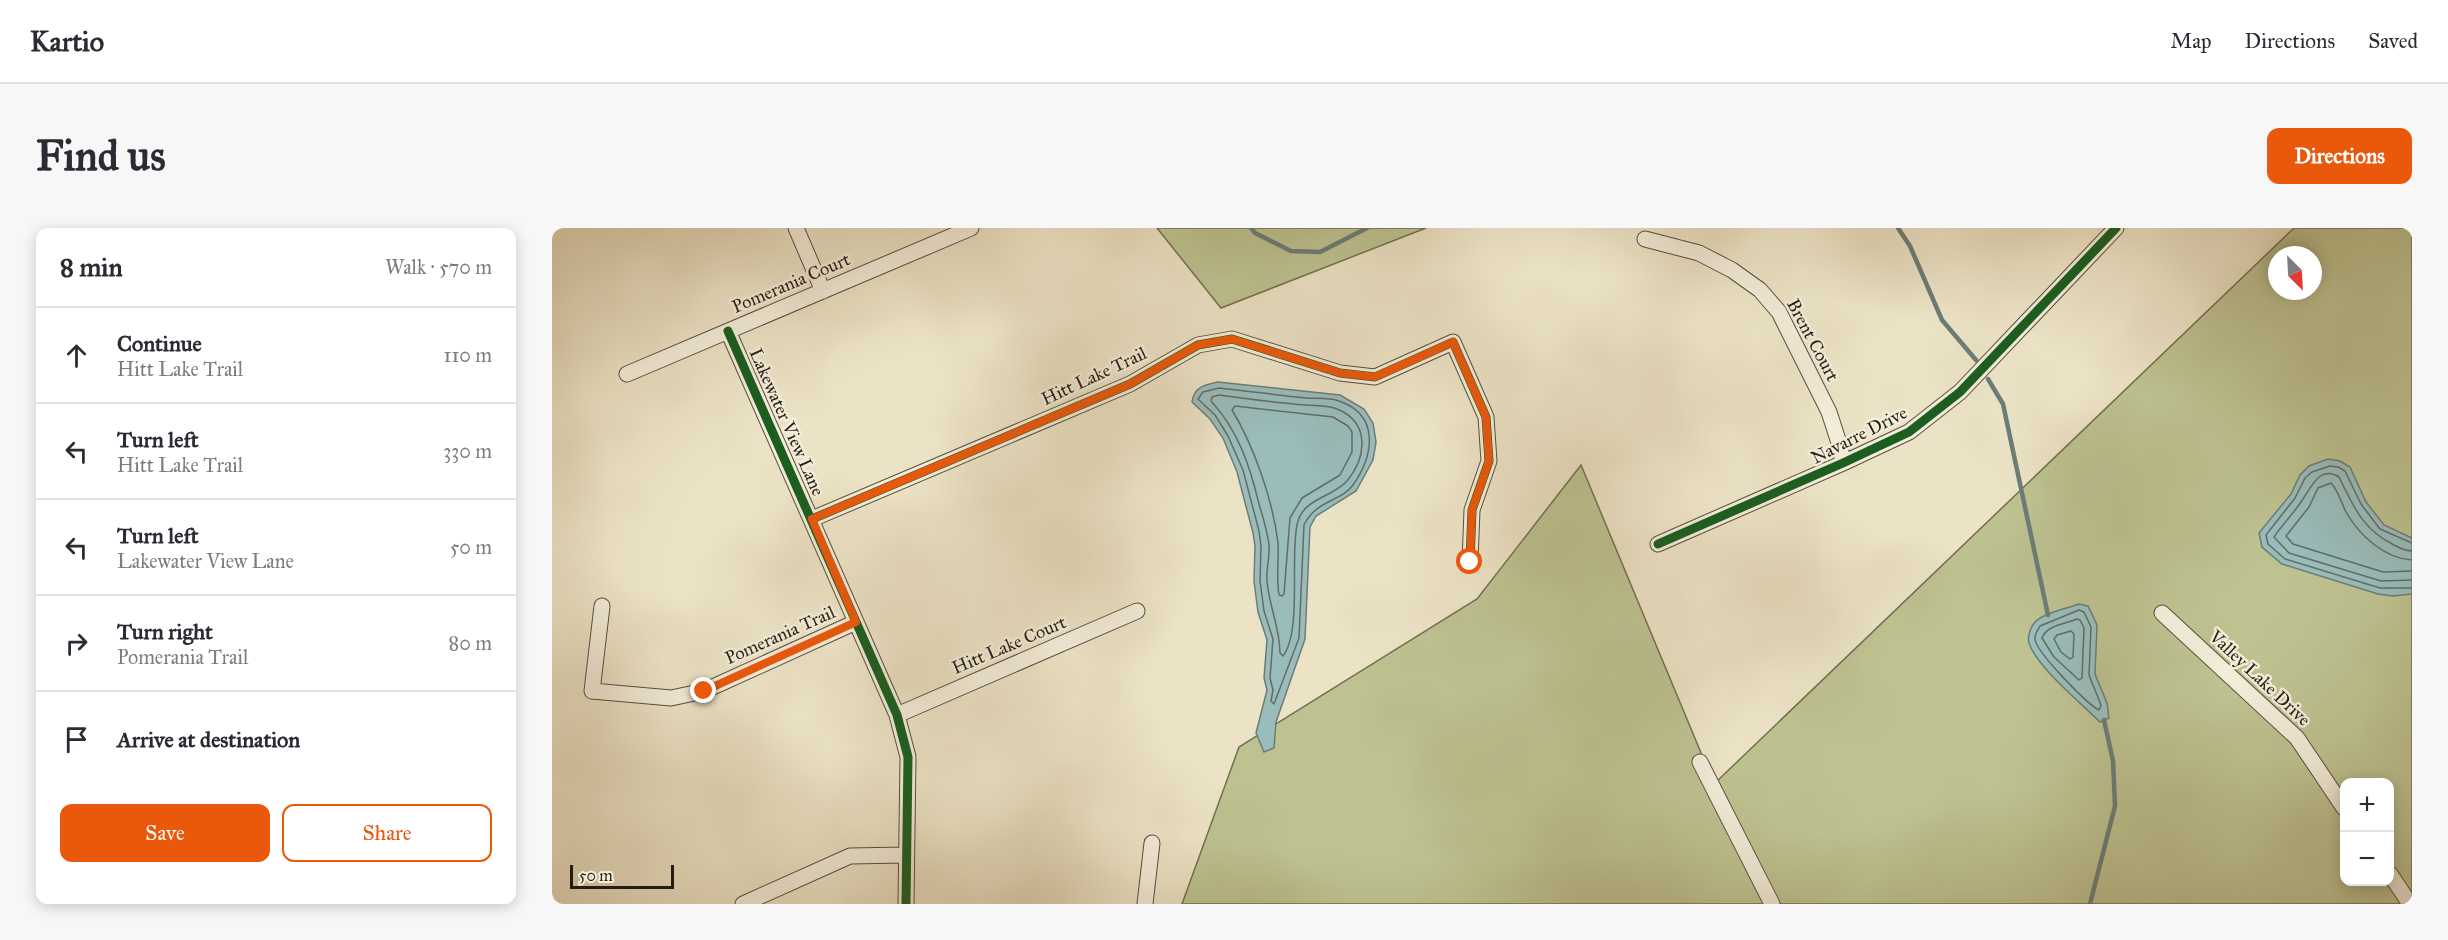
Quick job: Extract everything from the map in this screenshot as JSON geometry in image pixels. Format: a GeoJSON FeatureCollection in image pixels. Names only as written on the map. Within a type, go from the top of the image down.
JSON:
{"type":"FeatureCollection","features":[{"type":"Feature","properties":{"kind":"street"},"geometry":{"type":"LineString","coordinates":[[796,228],[823,291]]}},
{"type":"Feature","properties":{"kind":"street","name":"Pomerania Court"},"geometry":{"type":"LineString","coordinates":[[627,374],[971,228]]}},
{"type":"Feature","properties":{"kind":"street","name":"Navarre Drive"},"geometry":{"type":"LineString","coordinates":[[1658,544],[1843,464],[1910,432],[1960,392],[2116,228]]}},
{"type":"Feature","properties":{"kind":"street","name":"Brent Court"},"geometry":{"type":"LineString","coordinates":[[1645,239],[1699,253],[1732,270],[1760,290],[1779,312],[1828,412],[1840,446],[1843,464]]}},
{"type":"Feature","properties":{"kind":"street","name":"Lakewater View Lane"},"geometry":{"type":"LineString","coordinates":[[728,331],[897,715],[908,757],[906,904]]}},
{"type":"Feature","properties":{"kind":"street","name":"Hitt Lake Trail"},"geometry":{"type":"LineString","coordinates":[[812,519],[1130,384],[1198,345],[1232,339],[1340,373],[1375,377],[1453,342],[1486,417],[1489,461],[1472,510],[1470,562]]}},
{"type":"Feature","properties":{"kind":"street","name":"Pomerania Trail"},"geometry":{"type":"LineString","coordinates":[[602,606],[592,691],[671,698],[704,691],[856,622]]}},
{"type":"Feature","properties":{"kind":"street","name":"Hitt Lake Court"},"geometry":{"type":"LineString","coordinates":[[897,715],[1137,611]]}},
{"type":"Feature","properties":{"kind":"street","name":"Valley Lake Drive"},"geometry":{"type":"LineString","coordinates":[[2162,613],[2296,738],[2340,802]]}},
{"type":"Feature","properties":{"kind":"street"},"geometry":{"type":"LineString","coordinates":[[1700,762],[1772,904]]}},
{"type":"Feature","properties":{"kind":"street"},"geometry":{"type":"LineString","coordinates":[[1145,904],[1152,843]]}},
{"type":"Feature","properties":{"kind":"street"},"geometry":{"type":"LineString","coordinates":[[743,904],[850,856],[906,855]]}},
{"type":"Feature","properties":{"kind":"street"},"geometry":{"type":"LineString","coordinates":[[2394,879],[2410,904]]}},
{"type":"Feature","properties":{"kind":"green space"},"geometry":{"type":"Polygon","coordinates":[[[1157,228],[1426,228],[1221,308],[1157,228]]]}},
{"type":"Feature","properties":{"kind":"green space"},"geometry":{"type":"Polygon","coordinates":[[[2294,228],[2412,228],[2412,904],[1182,904],[1239,747],[1477,599],[1581,465],[1714,784],[2268,253],[2268,300],[2322,300],[2322,246],[2275,246],[2294,228]]]}},
{"type":"Feature","properties":{"kind":"water"},"geometry":{"type":"Polygon","coordinates":[[[1218,382],[1340,395],[1364,409],[1373,423],[1376,442],[1373,460],[1356,491],[1316,516],[1310,527],[1305,639],[1276,722],[1274,748],[1264,752],[1256,733],[1267,690],[1264,678],[1267,640],[1258,612],[1254,581],[1253,533],[1237,472],[1223,438],[1210,419],[1192,402],[1197,390],[1218,382]]]}},
{"type":"Feature","properties":{"kind":"water"},"geometry":{"type":"Polygon","coordinates":[[[2328,459],[2340,461],[2350,467],[2366,502],[2384,525],[2412,538],[2412,594],[2393,596],[2378,594],[2282,564],[2262,547],[2259,533],[2291,494],[2300,475],[2309,466],[2328,459]]]}},
{"type":"Feature","properties":{"kind":"water"},"geometry":{"type":"Polygon","coordinates":[[[2079,604],[2088,606],[2097,625],[2095,674],[2107,703],[2109,718],[2100,722],[2041,663],[2029,643],[2030,631],[2036,621],[2051,613],[2079,604]]]}},
{"type":"Feature","properties":{"kind":"waterway"},"geometry":{"type":"LineString","coordinates":[[1251,228],[1255,233],[1291,251],[1320,252],[1367,228]]}},
{"type":"Feature","properties":{"kind":"waterway"},"geometry":{"type":"LineString","coordinates":[[1898,228],[1910,246],[1942,320],[1976,360]]}},
{"type":"Feature","properties":{"kind":"waterway"},"geometry":{"type":"LineString","coordinates":[[1988,379],[2003,404],[2048,615]]}},
{"type":"Feature","properties":{"kind":"waterway"},"geometry":{"type":"LineString","coordinates":[[2090,904],[2115,806],[2113,761],[2104,720]]}},
{"type":"Feature","properties":{"kind":"cycle path"},"geometry":{"type":"LineString","coordinates":[[1658,544],[1909,432],[1960,392],[2116,228]]}},
{"type":"Feature","properties":{"kind":"cycle path"},"geometry":{"type":"LineString","coordinates":[[728,331],[897,715],[908,757],[906,904]]}},
{"type":"Feature","properties":{"kind":"cycle path"},"geometry":{"type":"LineString","coordinates":[[812,519],[1130,384],[1198,345],[1232,339],[1340,373],[1375,377],[1453,342],[1486,417],[1489,461],[1472,510],[1470,562]]}},
{"type":"Feature","properties":{"kind":"route"},"geometry":{"type":"LineString","coordinates":[[704,691],[856,622],[812,519],[1130,384],[1198,345],[1232,339],[1340,373],[1375,377],[1453,342],[1486,417],[1489,461],[1472,510],[1470,562]]}}]}
